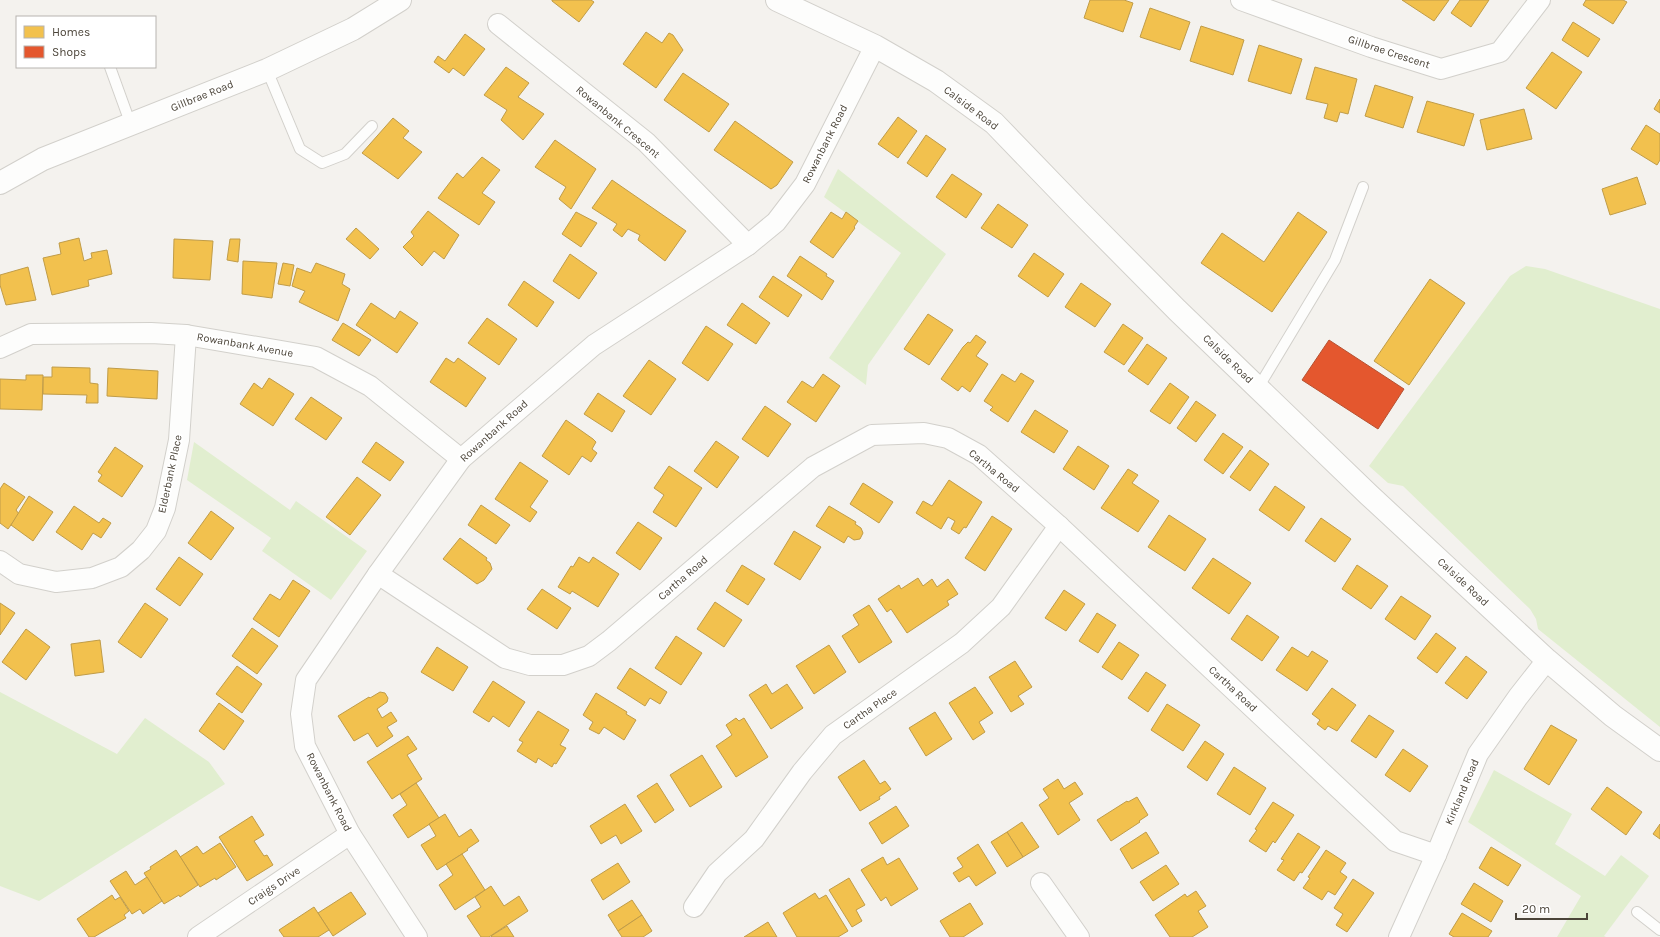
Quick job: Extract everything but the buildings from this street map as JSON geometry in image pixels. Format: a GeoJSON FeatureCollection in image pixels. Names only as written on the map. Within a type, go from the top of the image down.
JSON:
{"type":"FeatureCollection","features":[{"type":"Feature","properties":{"kind":"street","name":"Gillbrae Road"},"geometry":{"type":"LineString","coordinates":[[0,183],[43,159],[267,70],[353,28],[400,0]]}},
{"type":"Feature","properties":{"kind":"street","name":"Calside Road"},"geometry":{"type":"LineString","coordinates":[[777,0],[875,46],[936,81],[994,123],[1116,248],[1369,495],[1547,660],[1612,716],[1660,750]]}},
{"type":"Feature","properties":{"kind":"street","name":"Gillbrae Crescent"},"geometry":{"type":"LineString","coordinates":[[1241,0],[1371,47],[1441,69],[1500,52],[1540,0]]}},
{"type":"Feature","properties":{"kind":"street","name":"Rowanbank Crescent"},"geometry":{"type":"LineString","coordinates":[[498,24],[646,142],[748,245]]}},
{"type":"Feature","properties":{"kind":"street","name":"Rowanbank Road"},"geometry":{"type":"LineString","coordinates":[[417,937],[350,834],[305,746],[301,714],[306,680],[378,574],[461,459],[594,345],[748,245],[776,222],[805,184],[875,46]]}},
{"type":"Feature","properties":{"kind":"street","name":"Rowanbank Avenue"},"geometry":{"type":"LineString","coordinates":[[0,348],[31,334],[151,333],[186,335],[316,357],[370,386],[461,459]]}},
{"type":"Feature","properties":{"kind":"street","name":"Elderbank Place"},"geometry":{"type":"LineString","coordinates":[[0,561],[19,574],[56,582],[92,578],[121,567],[140,550],[156,531],[165,508],[179,440],[186,335]]}},
{"type":"Feature","properties":{"kind":"street","name":"Cartha Road"},"geometry":{"type":"LineString","coordinates":[[378,574],[505,658],[530,665],[563,665],[590,656],[609,642],[813,467],[872,435],[924,433],[948,438],[979,455],[1059,526],[1395,841],[1436,855]]}},
{"type":"Feature","properties":{"kind":"street","name":"Cartha Place"},"geometry":{"type":"LineString","coordinates":[[694,907],[717,873],[754,839],[802,772],[833,735],[962,643],[1001,607],[1059,526]]}},
{"type":"Feature","properties":{"kind":"street","name":"Kirkland Road"},"geometry":{"type":"LineString","coordinates":[[1399,937],[1436,855],[1478,754],[1518,697],[1547,660]]}},
{"type":"Feature","properties":{"kind":"street","name":"Craigs Drive"},"geometry":{"type":"LineString","coordinates":[[198,937],[350,834]]}},
{"type":"Feature","properties":{"kind":"street"},"geometry":{"type":"LineString","coordinates":[[1040,883],[1078,937]]}},
{"type":"Feature","properties":{"kind":"lane"},"geometry":{"type":"LineString","coordinates":[[110,68],[131,124]]}},
{"type":"Feature","properties":{"kind":"lane"},"geometry":{"type":"LineString","coordinates":[[267,70],[300,149],[322,163],[346,154],[372,126]]}},
{"type":"Feature","properties":{"kind":"lane"},"geometry":{"type":"LineString","coordinates":[[1258,388],[1335,260],[1363,187]]}},
{"type":"Feature","properties":{"kind":"lane"},"geometry":{"type":"LineString","coordinates":[[1637,912],[1660,930]]}},
{"type":"Feature","properties":{"kind":"green space"},"geometry":{"type":"Polygon","coordinates":[[[838,169],[946,254],[868,365],[866,385],[829,358],[901,253],[824,197],[838,169]]]}},
{"type":"Feature","properties":{"kind":"green space"},"geometry":{"type":"Polygon","coordinates":[[[1526,266],[1545,269],[1660,309],[1660,727],[1538,629],[1536,619],[1530,609],[1403,486],[1388,483],[1369,466],[1510,276],[1526,266]]]}},
{"type":"Feature","properties":{"kind":"green space"},"geometry":{"type":"Polygon","coordinates":[[[194,442],[290,510],[296,501],[367,551],[331,600],[262,551],[271,538],[187,480],[194,442]]]}},
{"type":"Feature","properties":{"kind":"green space"},"geometry":{"type":"Polygon","coordinates":[[[0,692],[117,754],[145,718],[209,762],[225,784],[39,901],[0,886],[0,692]]]}},
{"type":"Feature","properties":{"kind":"green space"},"geometry":{"type":"Polygon","coordinates":[[[1494,770],[1572,814],[1555,844],[1605,876],[1621,855],[1649,876],[1604,936],[1606,937],[1557,937],[1581,896],[1468,822],[1494,770]]]}}]}
